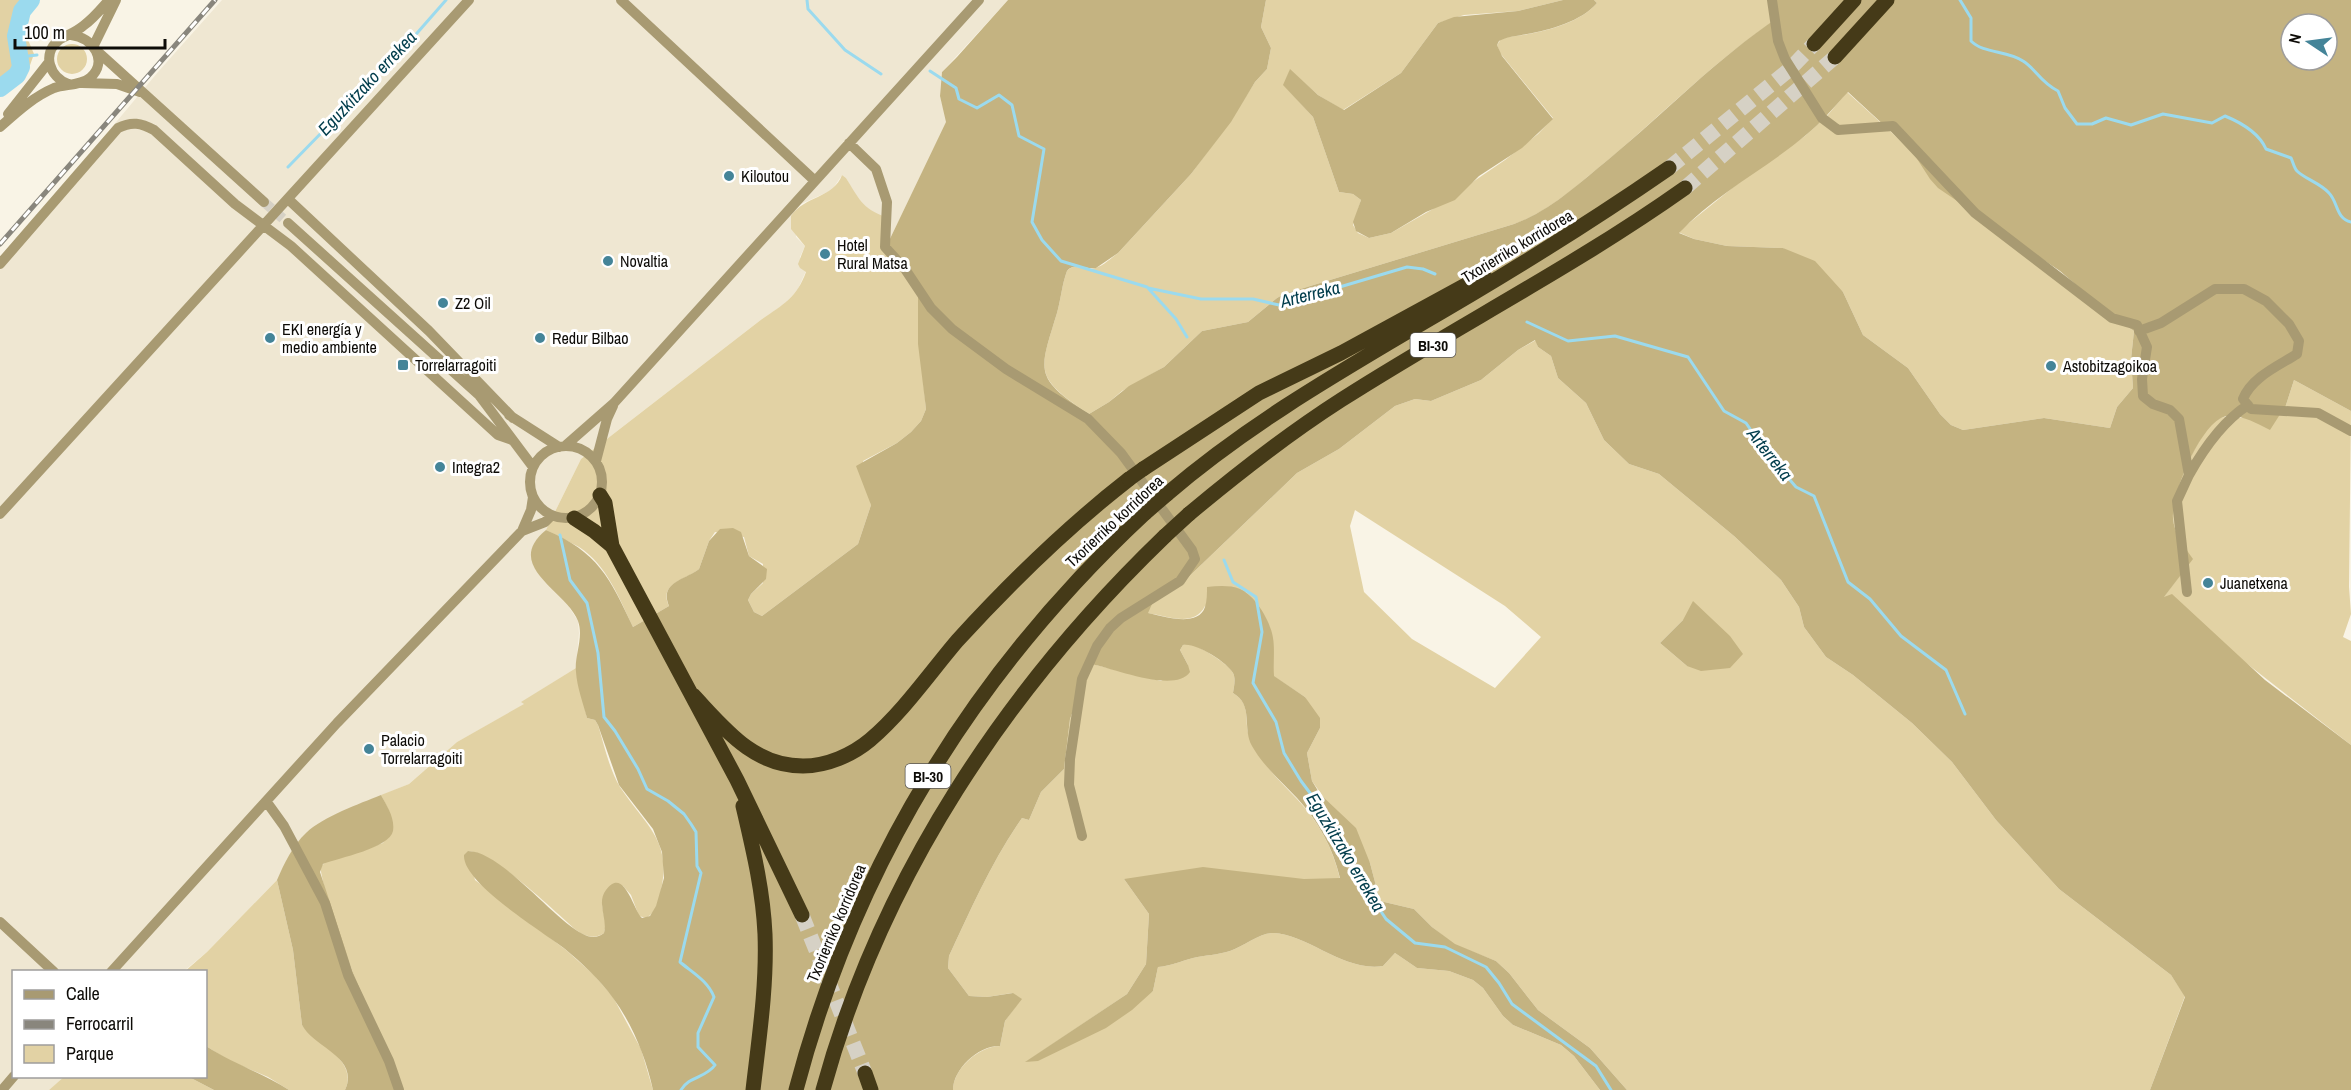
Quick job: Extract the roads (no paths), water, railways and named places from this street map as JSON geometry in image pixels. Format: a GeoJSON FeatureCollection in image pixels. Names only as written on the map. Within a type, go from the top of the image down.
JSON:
{"type":"FeatureCollection","features":[{"type":"Feature","properties":{"kind":"highway"},"geometry":{"type":"LineString","coordinates":[[1814,44],[1854,0]]}},
{"type":"Feature","properties":{"kind":"highway"},"geometry":{"type":"LineString","coordinates":[[1834,57],[1887,0]]}},
{"type":"Feature","properties":{"kind":"highway","name":"Txorierriko korridorea"},"geometry":{"type":"LineString","coordinates":[[796,1090],[824,997],[855,918],[884,855],[937,761],[988,686],[1047,614],[1095,561],[1167,494],[1223,449],[1300,396],[1591,222],[1669,168]]}},
{"type":"Feature","properties":{"kind":"highway","name":"BI-30"},"geometry":{"type":"LineString","coordinates":[[823,1090],[855,993],[884,925],[956,791],[1009,712],[1058,649],[1119,581],[1189,514],[1267,451],[1331,407],[1574,262],[1685,188]]}},
{"type":"Feature","properties":{"kind":"highway"},"geometry":{"type":"LineString","coordinates":[[693,695],[740,744],[775,763],[818,765],[854,751],[882,729],[995,599],[1025,569],[1128,479],[1259,393],[1341,353],[1567,230],[1591,222]]}},
{"type":"Feature","properties":{"kind":"highway"},"geometry":{"type":"LineString","coordinates":[[600,495],[604,503],[612,546],[737,780],[802,915]]}},
{"type":"Feature","properties":{"kind":"highway"},"geometry":{"type":"LineString","coordinates":[[574,518],[612,546]]}},
{"type":"Feature","properties":{"kind":"highway"},"geometry":{"type":"LineString","coordinates":[[737,780],[759,878],[765,934],[762,1005],[753,1090]]}},
{"type":"Feature","properties":{"kind":"highway"},"geometry":{"type":"LineString","coordinates":[[865,1073],[871,1090]]}},
{"type":"Feature","properties":{"kind":"street"},"geometry":{"type":"LineString","coordinates":[[0,125],[49,62],[52,47],[57,41],[71,35],[92,19],[109,0]]}},
{"type":"Feature","properties":{"kind":"street"},"geometry":{"type":"LineString","coordinates":[[82,83],[94,73],[97,66],[95,48],[116,0]]}},
{"type":"Feature","properties":{"kind":"street"},"geometry":{"type":"LineString","coordinates":[[0,514],[469,0]]}},
{"type":"Feature","properties":{"kind":"street"},"geometry":{"type":"LineString","coordinates":[[621,0],[814,180]]}},
{"type":"Feature","properties":{"kind":"street"},"geometry":{"type":"LineString","coordinates":[[113,970],[344,716],[522,531],[531,510],[530,477],[533,467],[548,451],[562,446],[614,403],[979,0]]}},
{"type":"Feature","properties":{"kind":"street"},"geometry":{"type":"LineString","coordinates":[[1772,0],[1778,41],[1785,60],[1822,118],[1838,130],[1893,126],[1975,213],[2112,318],[2137,325],[2147,347],[2142,379],[2143,396],[2153,404],[2170,410],[2179,419],[2189,475]]}},
{"type":"Feature","properties":{"kind":"street"},"geometry":{"type":"LineString","coordinates":[[71,35],[87,39],[264,202]]}},
{"type":"Feature","properties":{"kind":"street"},"geometry":{"type":"LineString","coordinates":[[49,62],[55,76],[68,84]]}},
{"type":"Feature","properties":{"kind":"street"},"geometry":{"type":"LineString","coordinates":[[0,125],[37,97],[68,84],[117,84],[144,93]]}},
{"type":"Feature","properties":{"kind":"street"},"geometry":{"type":"LineString","coordinates":[[0,264],[118,128],[127,123],[142,124],[154,130],[236,204],[291,246],[498,435],[512,440]]}},
{"type":"Feature","properties":{"kind":"street"},"geometry":{"type":"LineString","coordinates":[[849,143],[876,169],[887,202],[885,247],[905,269],[931,308],[952,330],[1006,369],[1088,419],[1120,453],[1192,550],[1195,559],[1180,581],[1121,618],[1110,628],[1097,646],[1082,679],[1070,759],[1069,785],[1082,836]]}},
{"type":"Feature","properties":{"kind":"street"},"geometry":{"type":"LineString","coordinates":[[288,199],[429,332],[513,418]]}},
{"type":"Feature","properties":{"kind":"street"},"geometry":{"type":"LineString","coordinates":[[288,223],[479,395],[562,446],[582,450],[596,461],[603,480],[600,495],[592,508],[574,518],[551,516],[543,511],[532,496]]}},
{"type":"Feature","properties":{"kind":"street"},"geometry":{"type":"LineString","coordinates":[[2139,331],[2161,323],[2215,289],[2244,289],[2266,301],[2289,324],[2299,341],[2297,354],[2267,372],[2247,390],[2243,399],[2252,409],[2318,413],[2351,431]]}},
{"type":"Feature","properties":{"kind":"street"},"geometry":{"type":"LineString","coordinates":[[479,395],[533,467]]}},
{"type":"Feature","properties":{"kind":"street"},"geometry":{"type":"LineString","coordinates":[[596,461],[607,419],[614,403]]}},
{"type":"Feature","properties":{"kind":"street"},"geometry":{"type":"LineString","coordinates":[[2187,592],[2177,501],[2189,475],[2214,435],[2248,405]]}},
{"type":"Feature","properties":{"kind":"street"},"geometry":{"type":"LineString","coordinates":[[522,531],[545,522],[551,516]]}},
{"type":"Feature","properties":{"kind":"street"},"geometry":{"type":"LineString","coordinates":[[266,801],[284,826],[325,903],[348,975],[389,1061],[399,1090]]}},
{"type":"Feature","properties":{"kind":"street"},"geometry":{"type":"LineString","coordinates":[[0,922],[52,970]]}},
{"type":"Feature","properties":{"kind":"street"},"geometry":{"type":"LineString","coordinates":[[2,1090],[13,1078]]}},
{"type":"Feature","properties":{"kind":"waterway"},"geometry":{"type":"LineString","coordinates":[[0,88],[17,75],[21,67],[16,36],[22,11],[31,0]]}},
{"type":"Feature","properties":{"kind":"waterway","name":"Eguzkitzako errekea"},"geometry":{"type":"LineString","coordinates":[[288,167],[404,48],[446,0]]}},
{"type":"Feature","properties":{"kind":"waterway","name":"Eguzkitzako errekea"},"geometry":{"type":"LineString","coordinates":[[807,0],[808,9],[845,50],[881,74]]}},
{"type":"Feature","properties":{"kind":"waterway"},"geometry":{"type":"LineString","coordinates":[[1960,0],[1971,18],[1971,41],[1982,48],[2010,55],[2027,64],[2047,84],[2058,91],[2065,108],[2077,124],[2092,124],[2106,118],[2131,125],[2163,114],[2212,123],[2225,116],[2249,129],[2266,149],[2291,158],[2297,171],[2325,190],[2332,197],[2342,217],[2351,222]]}},
{"type":"Feature","properties":{"kind":"waterway","name":"Eguzkitzako errekea"},"geometry":{"type":"LineString","coordinates":[[20,57],[37,55]]}},
{"type":"Feature","properties":{"kind":"waterway","name":"Eguzkitzako errekea"},"geometry":{"type":"LineString","coordinates":[[930,71],[956,88],[959,99],[977,108],[999,95],[1012,105],[1019,136],[1044,149],[1032,222],[1042,240],[1061,261],[1147,287],[1176,319],[1187,337]]}},
{"type":"Feature","properties":{"kind":"waterway","name":"Arterreka"},"geometry":{"type":"LineString","coordinates":[[1148,288],[1201,299],[1253,299],[1279,305],[1407,267],[1423,269],[1435,274]]}},
{"type":"Feature","properties":{"kind":"waterway","name":"Arterreka"},"geometry":{"type":"LineString","coordinates":[[1527,322],[1568,341],[1615,336],[1688,357],[1724,411],[1746,423],[1766,452],[1796,487],[1814,496],[1848,582],[1870,599],[1901,636],[1946,670],[1965,714]]}},
{"type":"Feature","properties":{"kind":"waterway"},"geometry":{"type":"LineString","coordinates":[[560,535],[570,580],[587,603],[598,653],[604,717],[638,769],[647,789],[668,801],[684,814],[696,832],[697,866],[701,873],[680,962],[704,982],[714,997],[698,1033],[698,1047],[715,1065],[688,1082],[681,1090]]}},
{"type":"Feature","properties":{"kind":"waterway","name":"Eguzkitzako errekea"},"geometry":{"type":"LineString","coordinates":[[1224,560],[1233,582],[1256,597],[1262,632],[1253,683],[1276,722],[1284,753],[1301,781],[1334,825],[1360,880],[1386,919],[1415,943],[1445,947],[1486,967],[1512,1004],[1596,1066],[1611,1090]]}},
{"type":"Feature","properties":{"kind":"tunnel"},"geometry":{"type":"LineString","coordinates":[[1669,168],[1790,69],[1814,44]]}},
{"type":"Feature","properties":{"kind":"tunnel"},"geometry":{"type":"LineString","coordinates":[[1685,188],[1835,57]]}},
{"type":"Feature","properties":{"kind":"tunnel"},"geometry":{"type":"LineString","coordinates":[[264,202],[288,223]]}},
{"type":"Feature","properties":{"kind":"tunnel"},"geometry":{"type":"LineString","coordinates":[[802,915],[865,1073]]}},
{"type":"Feature","properties":{"kind":"railway"},"geometry":{"type":"LineString","coordinates":[[0,244],[215,0]]}},
{"type":"Feature","properties":{"kind":"place","name":"Kiloutou"},"geometry":{"type":"Point","coordinates":[729,176]}},
{"type":"Feature","properties":{"kind":"place","name":"Hotel Rural Matsa"},"geometry":{"type":"Point","coordinates":[825,254]}},
{"type":"Feature","properties":{"kind":"place","name":"Novaltia"},"geometry":{"type":"Point","coordinates":[608,261]}},
{"type":"Feature","properties":{"kind":"place","name":"Z2 Oil"},"geometry":{"type":"Point","coordinates":[443,303]}},
{"type":"Feature","properties":{"kind":"place","name":"EKI energía y medio ambiente"},"geometry":{"type":"Point","coordinates":[270,338]}},
{"type":"Feature","properties":{"kind":"place","name":"Redur Bilbao"},"geometry":{"type":"Point","coordinates":[540,338]}},
{"type":"Feature","properties":{"kind":"place","name":"Torrelarragoiti"},"geometry":{"type":"Point","coordinates":[403,365]}},
{"type":"Feature","properties":{"kind":"place","name":"Astobitzagoikoa"},"geometry":{"type":"Point","coordinates":[2051,366]}},
{"type":"Feature","properties":{"kind":"place","name":"Integra2"},"geometry":{"type":"Point","coordinates":[440,467]}},
{"type":"Feature","properties":{"kind":"place","name":"Juanetxena"},"geometry":{"type":"Point","coordinates":[2208,583]}},
{"type":"Feature","properties":{"kind":"place","name":"Palacio Torrelarragoiti"},"geometry":{"type":"Point","coordinates":[369,749]}}]}
